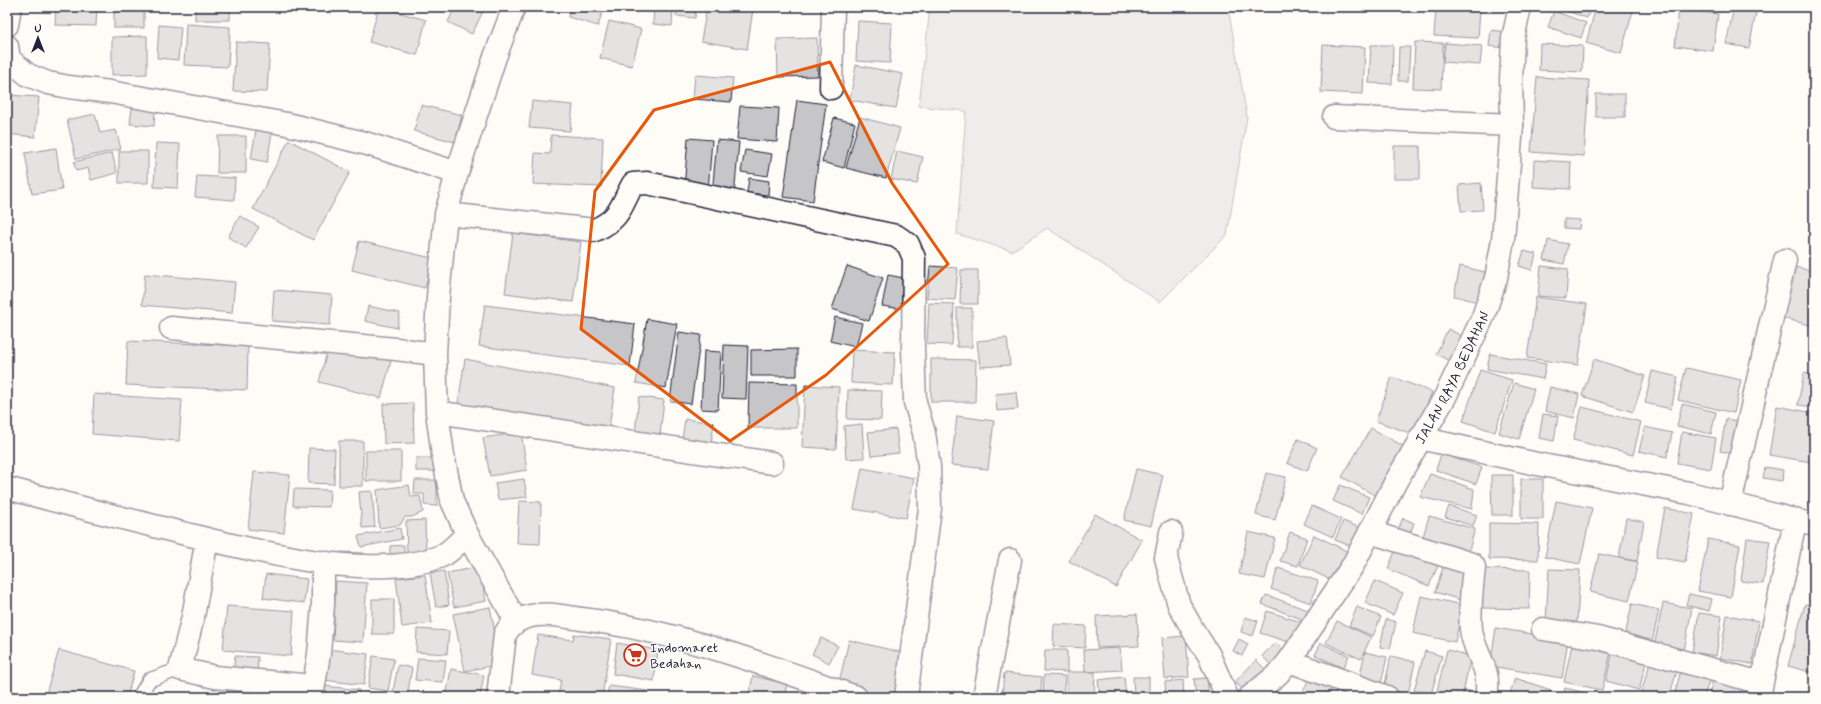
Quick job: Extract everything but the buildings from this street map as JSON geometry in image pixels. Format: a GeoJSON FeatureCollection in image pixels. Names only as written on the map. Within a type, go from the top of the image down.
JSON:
{"type":"FeatureCollection","features":[{"type":"Feature","properties":{"kind":"street"},"geometry":{"type":"LineString","coordinates":[[7,25],[10,7]]}},
{"type":"Feature","properties":{"kind":"street"},"geometry":{"type":"LineString","coordinates":[[514,7],[495,57],[457,173],[446,214],[438,297],[435,354],[437,412],[452,501],[467,534],[516,620]]}},
{"type":"Feature","properties":{"kind":"street"},"geometry":{"type":"LineString","coordinates":[[831,88],[833,7]]}},
{"type":"Feature","properties":{"kind":"street","name":"JALAN RAYA BEDAHAN"},"geometry":{"type":"LineString","coordinates":[[1254,696],[1278,674],[1289,661],[1353,565],[1396,481],[1445,397],[1466,357],[1483,317],[1496,278],[1503,240],[1512,125],[1511,80],[1513,38],[1520,7]]}},
{"type":"Feature","properties":{"kind":"street"},"geometry":{"type":"LineString","coordinates":[[7,46],[9,59],[28,75],[48,83],[110,92],[288,124],[368,144],[457,173]]}},
{"type":"Feature","properties":{"kind":"street"},"geometry":{"type":"LineString","coordinates":[[1334,117],[1512,125]]}},
{"type":"Feature","properties":{"kind":"street"},"geometry":{"type":"LineString","coordinates":[[446,214],[595,230],[609,224],[622,209],[633,184],[646,183],[896,236],[908,244],[914,258],[913,349],[915,402],[924,434],[928,466],[930,508],[906,697]]}},
{"type":"Feature","properties":{"kind":"street"},"geometry":{"type":"LineString","coordinates":[[1730,504],[1785,260]]}},
{"type":"Feature","properties":{"kind":"street"},"geometry":{"type":"LineString","coordinates":[[171,328],[389,348],[435,354]]}},
{"type":"Feature","properties":{"kind":"street"},"geometry":{"type":"LineString","coordinates":[[437,412],[772,463]]}},
{"type":"Feature","properties":{"kind":"street"},"geometry":{"type":"LineString","coordinates":[[1420,438],[1537,464],[1689,493],[1805,523],[1760,690],[1598,638],[1543,629]]}},
{"type":"Feature","properties":{"kind":"street"},"geometry":{"type":"LineString","coordinates":[[7,488],[263,552],[347,565],[388,566],[423,562],[441,557],[455,547],[467,534]]}},
{"type":"Feature","properties":{"kind":"street"},"geometry":{"type":"LineString","coordinates":[[1172,532],[1166,558],[1179,605],[1209,655],[1227,697]]}},
{"type":"Feature","properties":{"kind":"street"},"geometry":{"type":"LineString","coordinates":[[1370,532],[1472,564],[1474,568],[1471,595],[1471,630],[1487,675],[1486,697]]}},
{"type":"Feature","properties":{"kind":"street"},"geometry":{"type":"LineString","coordinates":[[207,539],[193,617],[180,669],[215,677],[313,692],[319,654],[323,605],[323,562]]}},
{"type":"Feature","properties":{"kind":"street"},"geometry":{"type":"LineString","coordinates":[[984,697],[1010,560]]}},
{"type":"Feature","properties":{"kind":"street"},"geometry":{"type":"LineString","coordinates":[[498,697],[504,634],[509,626],[516,620],[544,614],[606,622],[662,632],[722,650],[856,697]]}},
{"type":"Feature","properties":{"kind":"street"},"geometry":{"type":"LineString","coordinates":[[1289,661],[1387,697]]}},
{"type":"Feature","properties":{"kind":"lane"},"geometry":{"type":"LineString","coordinates":[[139,697],[149,680],[180,669]]}},
{"type":"Feature","properties":{"kind":"highlighted area"},"geometry":{"type":"Polygon","coordinates":[[[830,62],[892,183],[948,264],[826,375],[730,441],[581,329],[595,191],[654,110],[830,62]]]}},
{"type":"Feature","properties":{"kind":"shaded area"},"geometry":{"type":"Polygon","coordinates":[[[930,7],[1228,7],[1247,117],[1227,235],[1160,302],[1047,228],[1012,251],[957,234],[966,111],[919,106],[930,7]]]}},
{"type":"Feature","properties":{"kind":"place","name":"Indomaret Bedahan"},"geometry":{"type":"Point","coordinates":[635,655]}}]}
